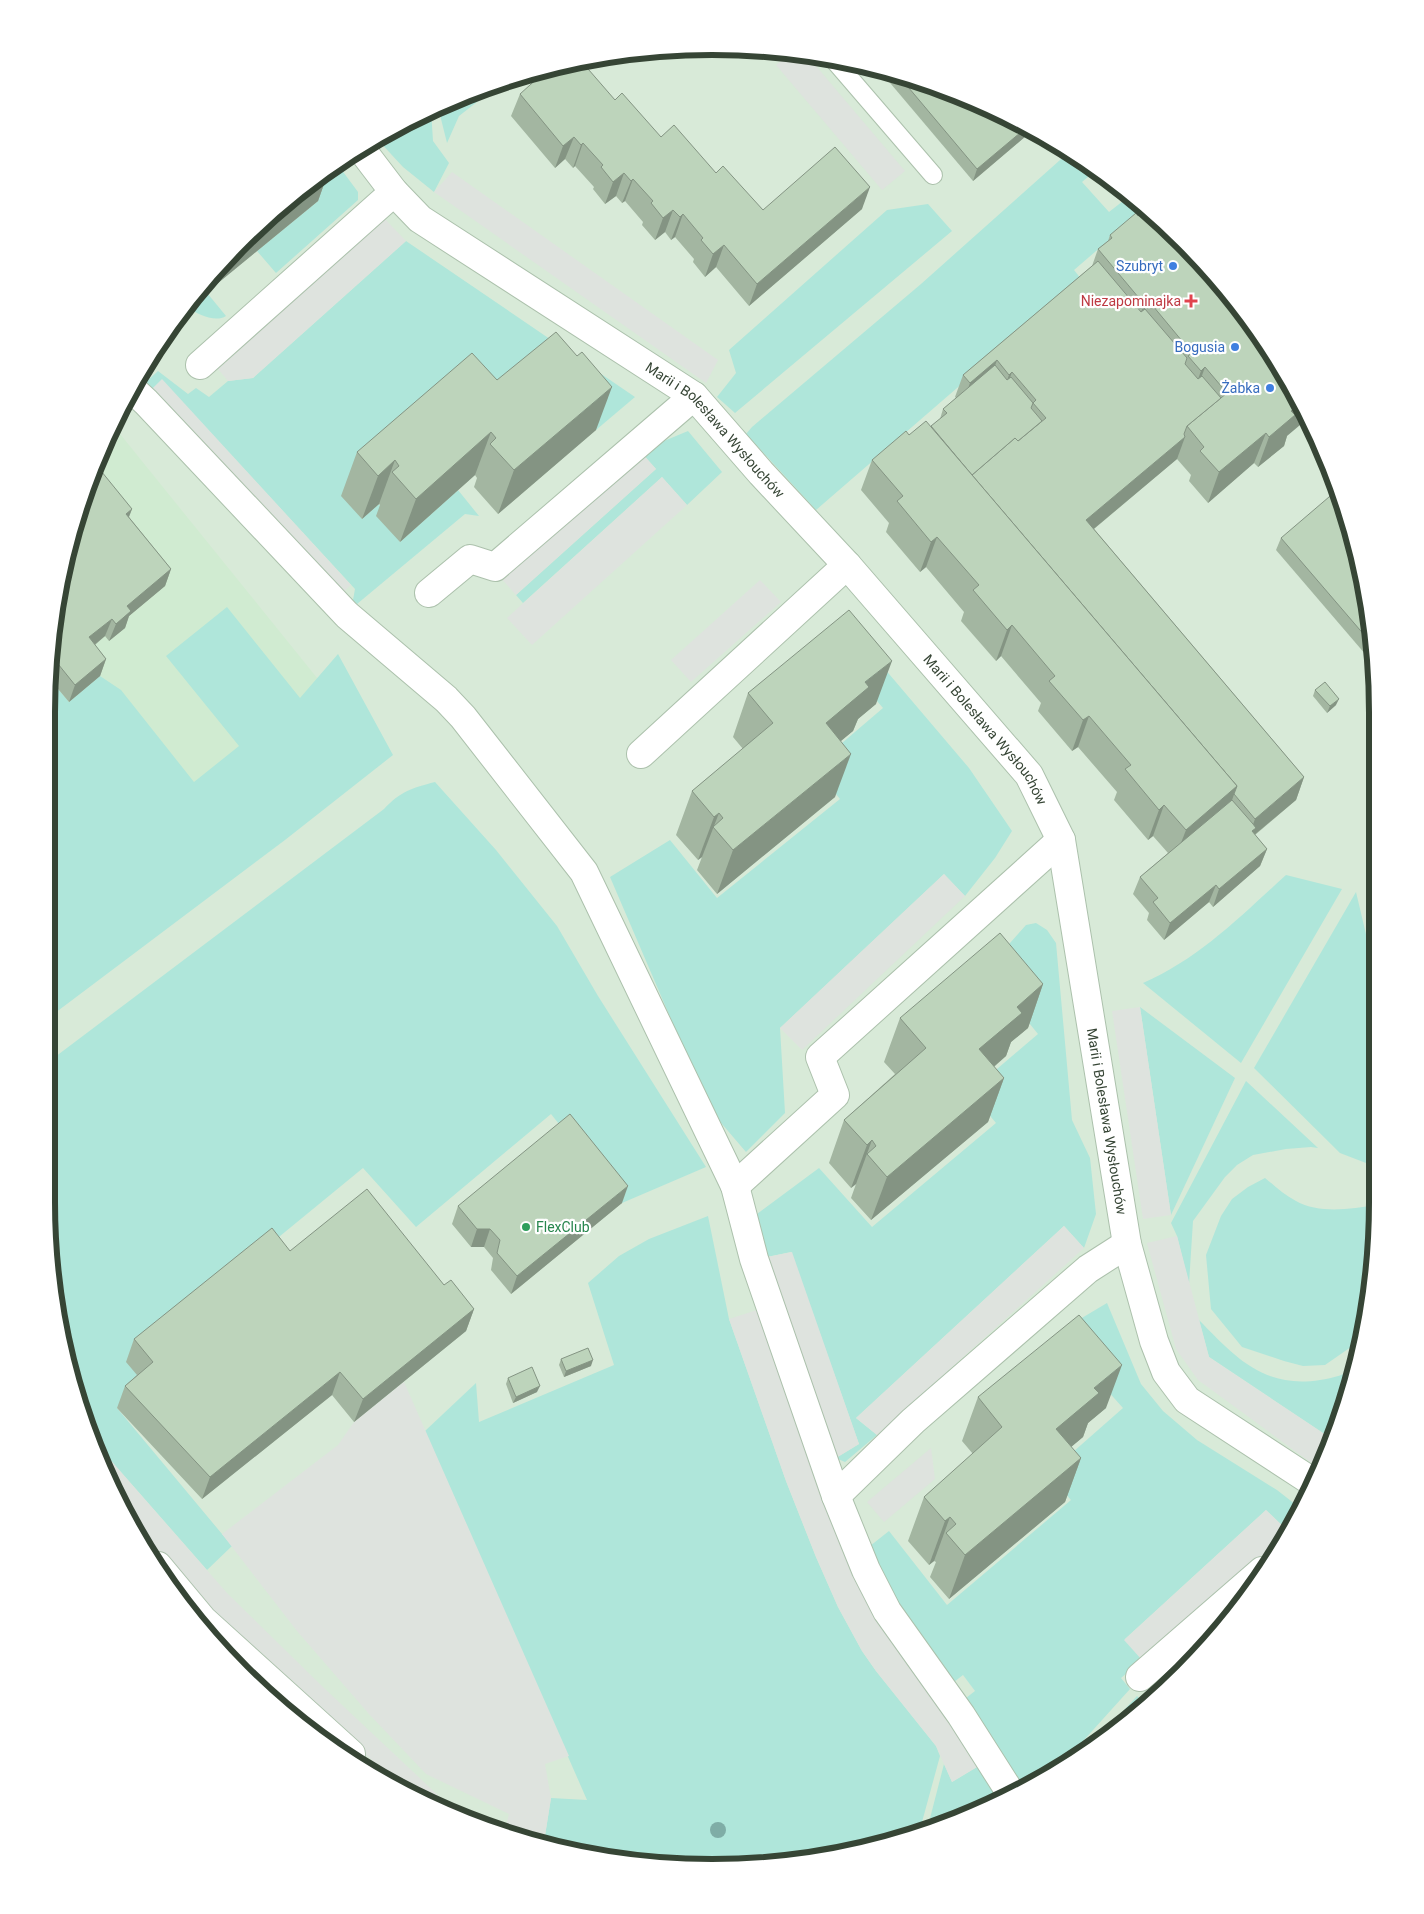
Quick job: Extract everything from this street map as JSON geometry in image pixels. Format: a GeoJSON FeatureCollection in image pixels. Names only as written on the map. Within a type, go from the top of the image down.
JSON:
{"type":"FeatureCollection","features":[{"type":"Feature","properties":{"kind":"street","name":"Marii i Bolesława Wysłouchów"},"geometry":{"type":"LineString","coordinates":[[365,155],[394,192],[420,219],[694,396],[761,473],[847,565],[1029,775],[1061,840],[1127,1244],[1154,1341],[1166,1372],[1187,1400],[1307,1479]]}},
{"type":"Feature","properties":{"kind":"street"},"geometry":{"type":"LineString","coordinates":[[200,365],[394,192]]}},
{"type":"Feature","properties":{"kind":"street"},"geometry":{"type":"LineString","coordinates":[[137,394],[348,615],[446,699],[463,717],[584,872],[735,1186],[754,1259],[836,1496],[866,1570],[887,1611],[961,1715],[1008,1788]]}},
{"type":"Feature","properties":{"kind":"street"},"geometry":{"type":"LineString","coordinates":[[429,593],[470,558],[495,568],[694,396]]}},
{"type":"Feature","properties":{"kind":"street"},"geometry":{"type":"LineString","coordinates":[[641,754],[847,565]]}},
{"type":"Feature","properties":{"kind":"street"},"geometry":{"type":"LineString","coordinates":[[735,1186],[835,1095],[820,1057],[1061,840]]}},
{"type":"Feature","properties":{"kind":"street"},"geometry":{"type":"LineString","coordinates":[[836,1496],[919,1415],[1088,1269],[1127,1244]]}},
{"type":"Feature","properties":{"kind":"street"},"geometry":{"type":"LineString","coordinates":[[1140,1677],[1244,1587]]}},
{"type":"Feature","properties":{"kind":"street"},"geometry":{"type":"LineString","coordinates":[[214,1630],[335,1739]]}},
{"type":"Feature","properties":{"kind":"lane"},"geometry":{"type":"LineString","coordinates":[[841,68],[933,175]]}},
{"type":"Feature","properties":{"kind":"shaded area"},"geometry":{"type":"Polygon","coordinates":[[[669,56],[755,56],[798,61],[882,77],[923,90],[1003,123],[1040,143],[1112,191],[1145,218],[1177,247],[1233,312],[1281,384],[1301,421],[1319,461],[1347,542],[1363,626],[1368,669],[1369,712],[1368,1245],[1363,1288],[1347,1372],[1319,1453],[1301,1493],[1258,1567],[1206,1635],[1177,1667],[1112,1723],[1040,1771],[1003,1791],[963,1809],[882,1837],[798,1853],[755,1858],[669,1858],[584,1846],[542,1837],[501,1824],[421,1791],[383,1771],[347,1748],[279,1696],[247,1667],[218,1635],[166,1567],[123,1493],[90,1413],[77,1372],[68,1330],[56,1245],[56,669],[61,626],[77,542],[105,461],[123,421],[143,383],[166,347],[191,312],[247,247],[312,191],[347,166],[421,123],[461,105],[542,77],[626,61],[669,56]]]}},
{"type":"Feature","properties":{"kind":"shaded area"},"geometry":{"type":"Polygon","coordinates":[[[783,59],[814,64],[905,171],[882,190],[776,65],[783,59]]]}},
{"type":"Feature","properties":{"kind":"shaded area"},"geometry":{"type":"Polygon","coordinates":[[[484,96],[459,116],[447,143],[440,115],[484,96]]]}},
{"type":"Feature","properties":{"kind":"shaded area"},"geometry":{"type":"Polygon","coordinates":[[[432,118],[433,141],[449,163],[434,192],[403,167],[382,144],[432,118]]]}},
{"type":"Feature","properties":{"kind":"shaded area"},"geometry":{"type":"Polygon","coordinates":[[[1063,157],[1090,175],[1082,182],[1109,212],[1123,201],[1140,214],[1074,270],[1082,280],[816,510],[746,434],[921,284],[1063,157]]]}},
{"type":"Feature","properties":{"kind":"shaded area"},"geometry":{"type":"Polygon","coordinates":[[[342,170],[358,192],[358,200],[276,273],[257,251],[318,201],[311,192],[342,170]]]}},
{"type":"Feature","properties":{"kind":"shaded area"},"geometry":{"type":"Polygon","coordinates":[[[452,172],[718,360],[706,383],[434,192],[452,172]]]}},
{"type":"Feature","properties":{"kind":"shaded area"},"geometry":{"type":"Polygon","coordinates":[[[928,204],[952,231],[735,413],[717,397],[736,373],[729,350],[887,210],[928,204]]]}},
{"type":"Feature","properties":{"kind":"shaded area"},"geometry":{"type":"Polygon","coordinates":[[[385,219],[406,241],[253,378],[228,381],[218,369],[385,219]]]}},
{"type":"Feature","properties":{"kind":"shaded area"},"geometry":{"type":"Polygon","coordinates":[[[406,241],[635,397],[596,430],[567,395],[457,397],[362,519],[379,504],[400,542],[458,490],[479,516],[465,514],[357,604],[353,600],[355,589],[162,380],[152,389],[146,382],[158,371],[188,394],[196,388],[209,397],[228,381],[253,378],[406,241]]]}},
{"type":"Feature","properties":{"kind":"shaded area"},"geometry":{"type":"Polygon","coordinates":[[[207,293],[226,316],[217,319],[201,315],[193,310],[207,293]]]}},
{"type":"Feature","properties":{"kind":"shaded area"},"geometry":{"type":"Polygon","coordinates":[[[162,379],[351,585],[341,594],[152,389],[162,379]]]}},
{"type":"Feature","properties":{"kind":"shaded area"},"geometry":{"type":"Polygon","coordinates":[[[688,431],[722,472],[687,505],[662,477],[523,603],[516,595],[656,469],[640,451],[688,431]]]}},
{"type":"Feature","properties":{"kind":"shaded area"},"geometry":{"type":"Polygon","coordinates":[[[118,432],[330,694],[55,918],[55,712],[56,669],[61,626],[77,542],[90,501],[118,432]]]}},
{"type":"Feature","properties":{"kind":"shaded area"},"geometry":{"type":"Polygon","coordinates":[[[640,451],[656,469],[516,595],[501,578],[640,451]]]}},
{"type":"Feature","properties":{"kind":"shaded area"},"geometry":{"type":"Polygon","coordinates":[[[662,477],[687,505],[532,645],[507,618],[662,477]]]}},
{"type":"Feature","properties":{"kind":"shaded area"},"geometry":{"type":"Polygon","coordinates":[[[760,580],[781,602],[691,682],[671,660],[760,580]]]}},
{"type":"Feature","properties":{"kind":"shaded area"},"geometry":{"type":"Polygon","coordinates":[[[227,607],[300,698],[338,654],[393,755],[285,840],[55,1013],[56,686],[69,702],[100,676],[121,690],[194,782],[239,746],[166,656],[227,607]]]}},
{"type":"Feature","properties":{"kind":"shaded area"},"geometry":{"type":"Polygon","coordinates":[[[844,621],[969,768],[1012,831],[995,858],[965,896],[944,874],[780,1028],[785,1113],[746,1152],[710,1110],[610,877],[670,840],[717,898],[840,799],[814,767],[883,708],[823,638],[844,621]]]}},
{"type":"Feature","properties":{"kind":"shaded area"},"geometry":{"type":"Polygon","coordinates":[[[435,782],[496,850],[557,926],[598,996],[706,1167],[622,1203],[551,1114],[416,1227],[363,1168],[263,1250],[145,1384],[117,1408],[232,1546],[207,1570],[106,1455],[77,1372],[61,1288],[56,1245],[55,1057],[384,809],[396,798],[413,788],[435,782]]]}},
{"type":"Feature","properties":{"kind":"shaded area"},"geometry":{"type":"Polygon","coordinates":[[[944,874],[965,896],[802,1050],[780,1028],[944,874]]]}},
{"type":"Feature","properties":{"kind":"shaded area"},"geometry":{"type":"Polygon","coordinates":[[[1286,875],[1342,889],[1241,1063],[1143,983],[1183,962],[1201,949],[1286,875]]]}},
{"type":"Feature","properties":{"kind":"shaded area"},"geometry":{"type":"Polygon","coordinates":[[[1356,892],[1369,947],[1369,1165],[1340,1153],[1254,1068],[1356,892]]]}},
{"type":"Feature","properties":{"kind":"shaded area"},"geometry":{"type":"Polygon","coordinates":[[[1036,923],[1047,930],[1056,943],[1072,1120],[1090,1158],[1096,1214],[1084,1248],[1064,1226],[856,1418],[877,1435],[845,1462],[836,1458],[859,1444],[791,1252],[767,1257],[757,1214],[819,1168],[872,1227],[996,1123],[970,1092],[1038,1034],[986,970],[1026,925],[1036,923]]]}},
{"type":"Feature","properties":{"kind":"shaded area"},"geometry":{"type":"Polygon","coordinates":[[[1140,1007],[1235,1078],[1171,1215],[1140,1007]]]}},
{"type":"Feature","properties":{"kind":"shaded area"},"geometry":{"type":"Polygon","coordinates":[[[1140,1007],[1171,1215],[1143,1219],[1112,1011],[1140,1007]]]}},
{"type":"Feature","properties":{"kind":"shaded area"},"geometry":{"type":"Polygon","coordinates":[[[1246,1081],[1318,1148],[1286,1149],[1253,1155],[1237,1165],[1225,1177],[1193,1221],[1189,1284],[1177,1236],[1171,1223],[1246,1081]]]}},
{"type":"Feature","properties":{"kind":"shaded area"},"geometry":{"type":"Polygon","coordinates":[[[1265,1178],[1292,1199],[1315,1208],[1346,1209],[1369,1206],[1368,1245],[1363,1288],[1353,1346],[1325,1365],[1303,1366],[1242,1347],[1211,1309],[1206,1255],[1221,1216],[1232,1199],[1248,1187],[1265,1178]]]}},
{"type":"Feature","properties":{"kind":"shaded area"},"geometry":{"type":"Polygon","coordinates":[[[708,1216],[729,1319],[786,1481],[816,1557],[838,1607],[862,1651],[936,1746],[940,1756],[921,1825],[882,1837],[840,1846],[755,1858],[669,1858],[626,1853],[545,1838],[551,1798],[587,1800],[425,1431],[476,1383],[479,1422],[614,1365],[588,1283],[619,1256],[649,1239],[708,1216]]]}},
{"type":"Feature","properties":{"kind":"shaded area"},"geometry":{"type":"Polygon","coordinates":[[[1064,1226],[1084,1248],[877,1435],[856,1418],[1064,1226]]]}},
{"type":"Feature","properties":{"kind":"shaded area"},"geometry":{"type":"Polygon","coordinates":[[[1177,1236],[1209,1357],[1326,1435],[1314,1465],[1198,1380],[1176,1349],[1147,1243],[1177,1236]]]}},
{"type":"Feature","properties":{"kind":"shaded area"},"geometry":{"type":"Polygon","coordinates":[[[792,1252],[859,1444],[836,1458],[767,1257],[792,1252]]]}},
{"type":"Feature","properties":{"kind":"shaded area"},"geometry":{"type":"Polygon","coordinates":[[[1107,1303],[1141,1384],[1163,1411],[1197,1440],[1277,1490],[1295,1504],[1283,1526],[1266,1510],[1125,1639],[1142,1660],[1121,1678],[1130,1689],[1077,1748],[1019,1782],[966,1698],[975,1691],[963,1675],[954,1682],[921,1638],[890,1590],[870,1546],[889,1531],[947,1605],[1071,1500],[1048,1474],[1123,1408],[1071,1350],[1065,1328],[1107,1303]]]}},
{"type":"Feature","properties":{"kind":"shaded area"},"geometry":{"type":"Polygon","coordinates":[[[757,1310],[813,1473],[843,1548],[977,1767],[952,1782],[936,1746],[862,1651],[838,1607],[816,1557],[786,1481],[729,1319],[757,1310]]]}},
{"type":"Feature","properties":{"kind":"shaded area"},"geometry":{"type":"Polygon","coordinates":[[[1199,1320],[1238,1358],[1267,1375],[1283,1380],[1300,1382],[1325,1379],[1347,1373],[1326,1435],[1209,1357],[1199,1320]]]}},
{"type":"Feature","properties":{"kind":"shaded area"},"geometry":{"type":"Polygon","coordinates":[[[404,1382],[569,1756],[545,1764],[551,1798],[545,1838],[506,1826],[509,1814],[426,1774],[369,1714],[297,1631],[222,1534],[338,1445],[354,1422],[404,1382]]]}},
{"type":"Feature","properties":{"kind":"shaded area"},"geometry":{"type":"Polygon","coordinates":[[[931,1448],[935,1479],[884,1522],[867,1502],[931,1448]]]}},
{"type":"Feature","properties":{"kind":"shaded area"},"geometry":{"type":"Polygon","coordinates":[[[106,1455],[227,1593],[442,1799],[465,1810],[421,1791],[384,1772],[245,1644],[170,1566],[143,1530],[123,1493],[106,1455]]]}},
{"type":"Feature","properties":{"kind":"shaded area"},"geometry":{"type":"Polygon","coordinates":[[[1266,1510],[1283,1526],[1269,1550],[1142,1660],[1124,1640],[1266,1510]]]}},
{"type":"Feature","properties":{"kind":"shaded area"},"geometry":{"type":"Polygon","coordinates":[[[1137,1696],[1141,1700],[1113,1722],[1137,1696]]]}},
{"type":"Feature","properties":{"kind":"shaded area"},"geometry":{"type":"Polygon","coordinates":[[[944,1764],[952,1782],[977,1767],[996,1794],[929,1822],[944,1764]]]}},
{"type":"Feature","properties":{"kind":"building"},"geometry":{"type":"Polygon","coordinates":[[[587,68],[615,100],[622,93],[661,137],[674,125],[716,173],[723,166],[763,210],[835,147],[870,187],[757,284],[724,245],[713,254],[701,240],[703,238],[683,214],[680,217],[673,210],[663,218],[651,203],[653,201],[633,179],[631,181],[624,173],[613,182],[601,167],[603,165],[583,143],[581,145],[574,137],[563,146],[520,94],[537,79],[587,68]]]}},
{"type":"Feature","properties":{"kind":"building"},"geometry":{"type":"Polygon","coordinates":[[[906,85],[963,105],[1021,132],[977,169],[906,85]]]}},
{"type":"Feature","properties":{"kind":"building"},"geometry":{"type":"Polygon","coordinates":[[[1136,213],[1138,216],[1140,214],[1177,247],[1233,312],[1258,347],[1294,409],[1291,411],[1295,415],[1269,437],[1266,433],[1219,472],[1200,451],[1204,447],[1187,426],[1227,393],[1205,367],[1201,371],[1188,356],[1192,353],[1148,300],[1144,304],[1098,249],[1112,238],[1110,235],[1136,213]]]}},
{"type":"Feature","properties":{"kind":"building"},"geometry":{"type":"Polygon","coordinates":[[[1098,261],[1141,312],[1145,309],[1187,358],[1185,364],[1198,379],[1202,376],[1221,398],[1187,426],[1184,434],[1185,437],[1086,520],[1304,777],[1255,819],[1234,794],[1237,786],[972,475],[1015,438],[1018,441],[1046,418],[1033,403],[1036,400],[1012,372],[1009,375],[997,360],[970,383],[963,375],[1098,261]]]}},
{"type":"Feature","properties":{"kind":"building"},"geometry":{"type":"Polygon","coordinates":[[[556,332],[577,356],[582,352],[612,387],[514,470],[490,444],[496,438],[491,432],[416,499],[392,472],[399,466],[395,460],[378,476],[357,452],[472,353],[497,380],[556,332]]]}},
{"type":"Feature","properties":{"kind":"building"},"geometry":{"type":"Polygon","coordinates":[[[995,365],[1007,380],[1011,377],[1033,403],[1031,408],[1042,421],[1018,441],[1015,438],[972,475],[931,426],[947,413],[943,409],[995,365]]]}},
{"type":"Feature","properties":{"kind":"building"},"geometry":{"type":"Polygon","coordinates":[[[926,421],[1237,786],[1186,830],[1164,805],[1159,810],[1125,769],[1131,765],[1089,716],[1083,720],[1049,681],[1055,676],[1012,625],[1007,630],[973,590],[979,585],[937,537],[931,542],[897,501],[903,496],[872,460],[906,431],[909,435],[926,421]]]}},
{"type":"Feature","properties":{"kind":"building"},"geometry":{"type":"Polygon","coordinates":[[[101,471],[132,509],[126,514],[171,569],[127,606],[131,611],[116,624],[112,619],[89,637],[106,659],[75,685],[57,662],[61,626],[77,542],[101,471]]]}},
{"type":"Feature","properties":{"kind":"building"},"geometry":{"type":"Polygon","coordinates":[[[1332,495],[1347,542],[1364,635],[1281,538],[1332,495]]]}},
{"type":"Feature","properties":{"kind":"building"},"geometry":{"type":"Polygon","coordinates":[[[849,610],[892,661],[865,682],[869,687],[826,723],[851,754],[733,850],[713,827],[723,818],[719,813],[714,817],[692,791],[773,723],[748,693],[849,610]]]}},
{"type":"Feature","properties":{"kind":"building"},"geometry":{"type":"Polygon","coordinates":[[[1325,682],[1339,699],[1330,706],[1315,690],[1325,682]]]}},
{"type":"Feature","properties":{"kind":"building"},"geometry":{"type":"Polygon","coordinates":[[[1232,800],[1256,828],[1252,831],[1267,849],[1219,889],[1216,885],[1170,923],[1153,902],[1158,898],[1140,877],[1232,800]]]}},
{"type":"Feature","properties":{"kind":"building"},"geometry":{"type":"Polygon","coordinates":[[[1000,933],[1043,984],[1017,1007],[1022,1013],[979,1049],[1004,1078],[887,1177],[867,1154],[876,1146],[872,1140],[867,1145],[844,1120],[926,1048],[900,1018],[1000,933]]]}},
{"type":"Feature","properties":{"kind":"building"},"geometry":{"type":"Polygon","coordinates":[[[570,1114],[628,1186],[517,1276],[497,1253],[500,1240],[490,1229],[477,1229],[458,1206],[570,1114]]]}},
{"type":"Feature","properties":{"kind":"building"},"geometry":{"type":"Polygon","coordinates":[[[367,1189],[444,1285],[451,1280],[474,1309],[363,1399],[340,1372],[210,1477],[125,1386],[153,1362],[134,1339],[272,1228],[290,1251],[367,1189]]]}},
{"type":"Feature","properties":{"kind":"building"},"geometry":{"type":"Polygon","coordinates":[[[1079,1315],[1122,1365],[1094,1388],[1099,1393],[1056,1429],[1081,1458],[965,1555],[946,1533],[956,1524],[950,1517],[945,1521],[924,1497],[1002,1427],[978,1397],[1079,1315]]]}},
{"type":"Feature","properties":{"kind":"building"},"geometry":{"type":"Polygon","coordinates":[[[588,1348],[593,1360],[566,1371],[561,1359],[588,1348]]]}},
{"type":"Feature","properties":{"kind":"building"},"geometry":{"type":"Polygon","coordinates":[[[532,1367],[540,1386],[516,1397],[508,1378],[532,1367]]]}},
{"type":"Feature","properties":{"kind":"place","name":"Szubryt"},"geometry":{"type":"Point","coordinates":[1173,266]}},
{"type":"Feature","properties":{"kind":"place","name":"Niezapominajka"},"geometry":{"type":"Point","coordinates":[1191,301]}},
{"type":"Feature","properties":{"kind":"place","name":"Bogusia"},"geometry":{"type":"Point","coordinates":[1235,347]}},
{"type":"Feature","properties":{"kind":"place","name":"Żabka"},"geometry":{"type":"Point","coordinates":[1270,388]}},
{"type":"Feature","properties":{"kind":"place","name":"FlexClub"},"geometry":{"type":"Point","coordinates":[526,1227]}}]}
